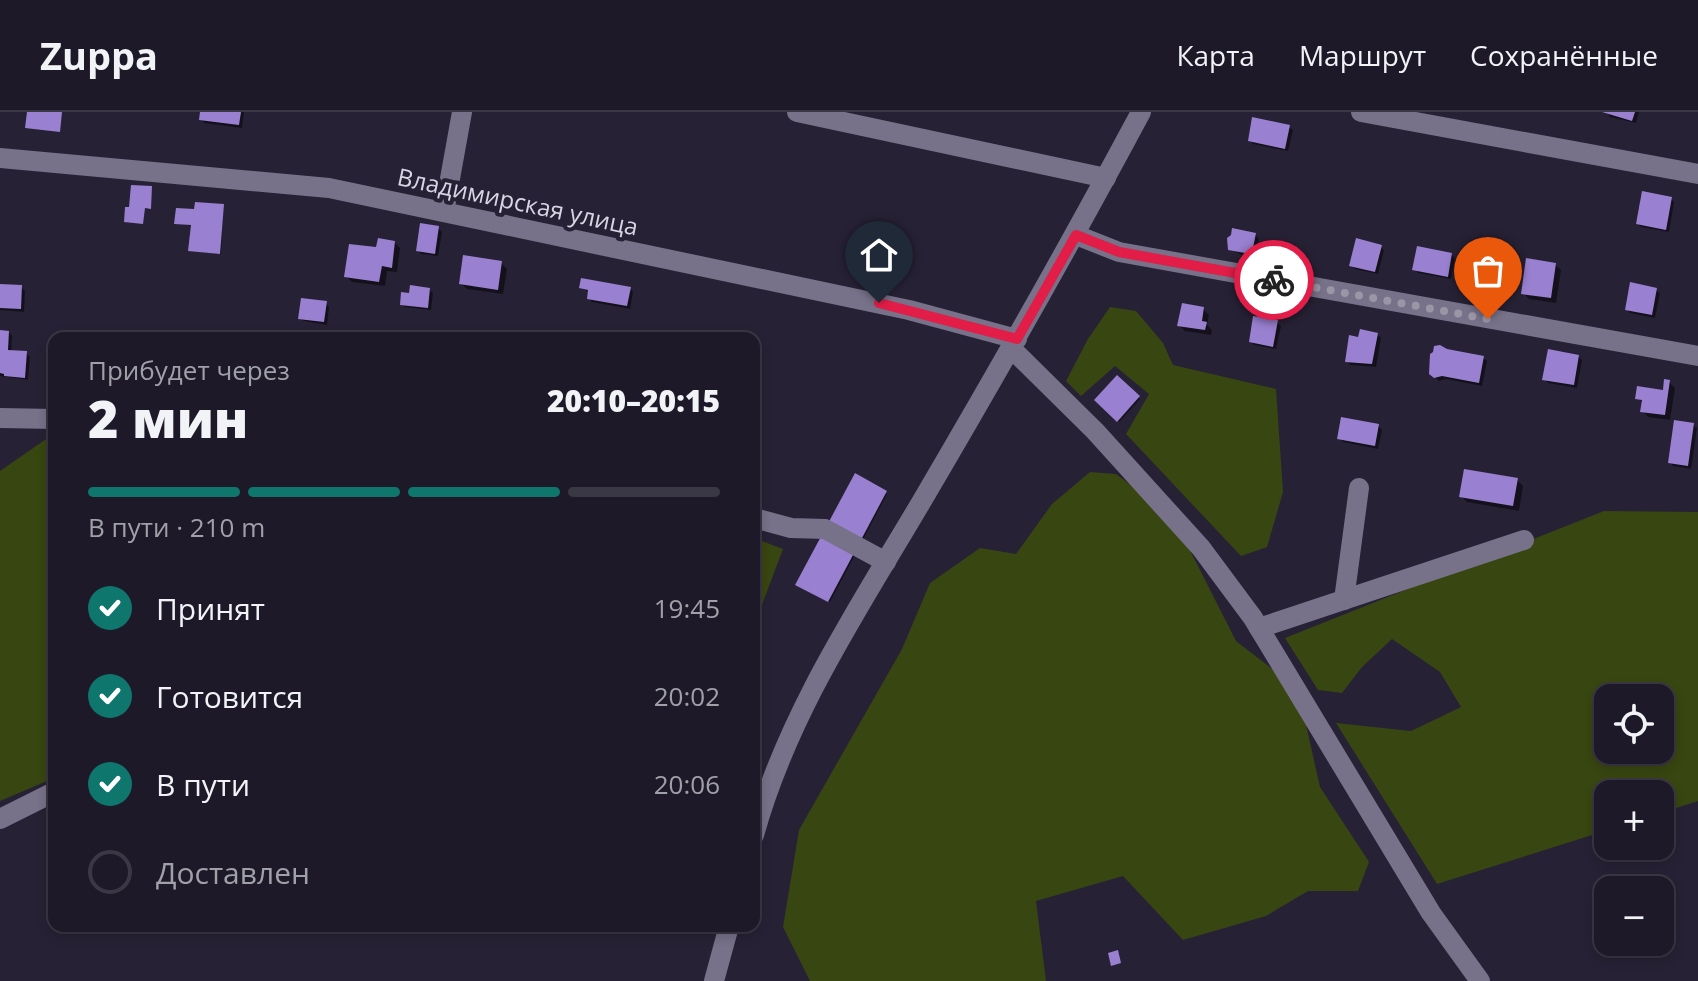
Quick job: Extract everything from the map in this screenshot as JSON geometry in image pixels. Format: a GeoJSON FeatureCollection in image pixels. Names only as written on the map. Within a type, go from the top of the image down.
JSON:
{"type":"FeatureCollection","features":[{"type":"Feature","properties":{"kind":"street"},"geometry":{"type":"LineString","coordinates":[[444,212],[462,112]]}},
{"type":"Feature","properties":{"kind":"street"},"geometry":{"type":"LineString","coordinates":[[797,112],[1106,178]]}},
{"type":"Feature","properties":{"kind":"street"},"geometry":{"type":"LineString","coordinates":[[760,813],[765,795],[816,682],[1014,344],[1141,112]]}},
{"type":"Feature","properties":{"kind":"street"},"geometry":{"type":"LineString","coordinates":[[1361,112],[1698,174]]}},
{"type":"Feature","properties":{"kind":"street","name":"Владимирская улица"},"geometry":{"type":"LineString","coordinates":[[0,158],[329,188],[909,310],[1014,344]]}},
{"type":"Feature","properties":{"kind":"street"},"geometry":{"type":"LineString","coordinates":[[1076,235],[1119,252],[1698,356]]}},
{"type":"Feature","properties":{"kind":"street"},"geometry":{"type":"LineString","coordinates":[[1014,344],[1201,548],[1259,628],[1431,913],[1480,981]]}},
{"type":"Feature","properties":{"kind":"street"},"geometry":{"type":"LineString","coordinates":[[0,418],[48,420]]}},
{"type":"Feature","properties":{"kind":"street"},"geometry":{"type":"LineString","coordinates":[[1344,600],[1359,488]]}},
{"type":"Feature","properties":{"kind":"street"},"geometry":{"type":"LineString","coordinates":[[760,520],[791,528],[825,529],[886,562]]}},
{"type":"Feature","properties":{"kind":"street"},"geometry":{"type":"LineString","coordinates":[[1259,628],[1524,540]]}},
{"type":"Feature","properties":{"kind":"street"},"geometry":{"type":"LineString","coordinates":[[0,819],[48,795]]}},
{"type":"Feature","properties":{"kind":"street"},"geometry":{"type":"LineString","coordinates":[[714,981],[727,932]]}},
{"type":"Feature","properties":{"kind":"green space"},"geometry":{"type":"Polygon","coordinates":[[[1110,307],[1136,311],[1163,343],[1173,365],[1276,389],[1283,492],[1267,547],[1241,556],[1126,434],[1149,394],[1115,366],[1081,396],[1066,381],[1088,339],[1110,307]]]}},
{"type":"Feature","properties":{"kind":"green space"},"geometry":{"type":"Polygon","coordinates":[[[48,438],[48,781],[0,801],[0,471],[48,438]]]}},
{"type":"Feature","properties":{"kind":"green space"},"geometry":{"type":"Polygon","coordinates":[[[1090,472],[1116,474],[1144,495],[1166,503],[1236,641],[1298,689],[1320,787],[1369,862],[1358,891],[1308,891],[1266,916],[1183,940],[1123,876],[1036,901],[1046,981],[810,981],[783,927],[799,830],[902,649],[930,583],[980,548],[1016,554],[1052,504],[1090,472]]]}},
{"type":"Feature","properties":{"kind":"green space"},"geometry":{"type":"Polygon","coordinates":[[[1604,511],[1698,512],[1698,801],[1674,809],[1674,780],[1594,780],[1594,834],[1437,884],[1336,723],[1411,731],[1461,707],[1440,672],[1392,639],[1362,667],[1342,693],[1318,690],[1285,638],[1604,511]]]}},
{"type":"Feature","properties":{"kind":"green space"},"geometry":{"type":"Polygon","coordinates":[[[760,540],[783,549],[760,610],[760,540]]]}},
{"type":"Feature","properties":{"kind":"building"},"geometry":{"type":"Polygon","coordinates":[[[27,112],[62,112],[60,132],[25,128],[27,112]]]}},
{"type":"Feature","properties":{"kind":"building"},"geometry":{"type":"Polygon","coordinates":[[[200,112],[241,112],[239,125],[199,120],[200,112]]]}},
{"type":"Feature","properties":{"kind":"building"},"geometry":{"type":"Polygon","coordinates":[[[1602,112],[1635,112],[1632,121],[1602,112]]]}},
{"type":"Feature","properties":{"kind":"building"},"geometry":{"type":"Polygon","coordinates":[[[1252,117],[1290,125],[1285,149],[1248,141],[1252,117]]]}},
{"type":"Feature","properties":{"kind":"building"},"geometry":{"type":"Polygon","coordinates":[[[131,185],[152,186],[151,209],[145,208],[143,224],[124,222],[131,185]]]}},
{"type":"Feature","properties":{"kind":"building"},"geometry":{"type":"Polygon","coordinates":[[[1642,191],[1672,197],[1666,230],[1636,224],[1642,191]]]}},
{"type":"Feature","properties":{"kind":"building"},"geometry":{"type":"Polygon","coordinates":[[[195,202],[224,204],[220,254],[188,251],[191,225],[174,224],[176,208],[194,209],[195,202]]]}},
{"type":"Feature","properties":{"kind":"building"},"geometry":{"type":"Polygon","coordinates":[[[420,223],[439,226],[435,254],[416,251],[420,223]]]}},
{"type":"Feature","properties":{"kind":"building"},"geometry":{"type":"Polygon","coordinates":[[[1232,228],[1256,233],[1251,258],[1244,257],[1245,253],[1228,250],[1227,238],[1232,228]]]}},
{"type":"Feature","properties":{"kind":"building"},"geometry":{"type":"Polygon","coordinates":[[[378,238],[395,241],[392,268],[382,266],[379,282],[344,277],[349,244],[376,247],[378,238]]]}},
{"type":"Feature","properties":{"kind":"building"},"geometry":{"type":"Polygon","coordinates":[[[1356,238],[1382,245],[1375,272],[1349,266],[1356,238]]]}},
{"type":"Feature","properties":{"kind":"building"},"geometry":{"type":"Polygon","coordinates":[[[1417,246],[1452,253],[1448,277],[1412,270],[1417,246]]]}},
{"type":"Feature","properties":{"kind":"building"},"geometry":{"type":"Polygon","coordinates":[[[463,255],[502,261],[498,290],[459,284],[463,255]]]}},
{"type":"Feature","properties":{"kind":"building"},"geometry":{"type":"Polygon","coordinates":[[[1526,258],[1556,263],[1551,298],[1521,294],[1526,258]]]}},
{"type":"Feature","properties":{"kind":"building"},"geometry":{"type":"Polygon","coordinates":[[[581,278],[631,287],[627,306],[587,299],[588,290],[579,288],[581,278]]]}},
{"type":"Feature","properties":{"kind":"building"},"geometry":{"type":"Polygon","coordinates":[[[1630,282],[1657,288],[1652,315],[1625,310],[1630,282]]]}},
{"type":"Feature","properties":{"kind":"building"},"geometry":{"type":"Polygon","coordinates":[[[0,284],[22,285],[21,309],[0,308],[0,284]]]}},
{"type":"Feature","properties":{"kind":"building"},"geometry":{"type":"Polygon","coordinates":[[[410,285],[430,288],[428,308],[400,305],[401,292],[409,293],[410,285]]]}},
{"type":"Feature","properties":{"kind":"building"},"geometry":{"type":"Polygon","coordinates":[[[301,298],[327,301],[324,322],[298,319],[301,298]]]}},
{"type":"Feature","properties":{"kind":"building"},"geometry":{"type":"Polygon","coordinates":[[[1182,303],[1204,307],[1202,321],[1207,322],[1205,330],[1177,326],[1182,303]]]}},
{"type":"Feature","properties":{"kind":"building"},"geometry":{"type":"Polygon","coordinates":[[[1253,316],[1278,320],[1273,347],[1249,342],[1253,316]]]}},
{"type":"Feature","properties":{"kind":"building"},"geometry":{"type":"Polygon","coordinates":[[[1360,329],[1378,333],[1372,364],[1345,362],[1349,335],[1358,337],[1360,329]]]}},
{"type":"Feature","properties":{"kind":"building"},"geometry":{"type":"Polygon","coordinates":[[[0,330],[9,331],[8,350],[27,351],[25,378],[0,373],[0,330]]]}},
{"type":"Feature","properties":{"kind":"building"},"geometry":{"type":"Polygon","coordinates":[[[1434,346],[1484,356],[1479,383],[1442,376],[1434,378],[1429,374],[1430,354],[1434,346]]]}},
{"type":"Feature","properties":{"kind":"building"},"geometry":{"type":"Polygon","coordinates":[[[1548,349],[1579,355],[1574,385],[1542,380],[1548,349]]]}},
{"type":"Feature","properties":{"kind":"building"},"geometry":{"type":"Polygon","coordinates":[[[1117,375],[1140,396],[1117,422],[1094,400],[1117,375]]]}},
{"type":"Feature","properties":{"kind":"building"},"geometry":{"type":"Polygon","coordinates":[[[1664,379],[1670,380],[1665,415],[1640,412],[1642,400],[1635,399],[1637,386],[1663,390],[1664,379]]]}},
{"type":"Feature","properties":{"kind":"building"},"geometry":{"type":"Polygon","coordinates":[[[1341,417],[1379,424],[1375,446],[1337,439],[1341,417]]]}},
{"type":"Feature","properties":{"kind":"building"},"geometry":{"type":"Polygon","coordinates":[[[1674,420],[1694,423],[1688,466],[1668,463],[1674,420]]]}},
{"type":"Feature","properties":{"kind":"building"},"geometry":{"type":"Polygon","coordinates":[[[1464,469],[1518,478],[1513,506],[1459,497],[1464,469]]]}},
{"type":"Feature","properties":{"kind":"building"},"geometry":{"type":"Polygon","coordinates":[[[855,473],[887,491],[828,602],[795,585],[855,473]]]}},
{"type":"Feature","properties":{"kind":"building"},"geometry":{"type":"Polygon","coordinates":[[[1118,950],[1121,963],[1111,966],[1108,953],[1118,950]]]}},
{"type":"Feature","properties":{"kind":"way so far"},"geometry":{"type":"LineString","coordinates":[[1274,280],[1488,319]]}},
{"type":"Feature","properties":{"kind":"route"},"geometry":{"type":"LineString","coordinates":[[879,303],[1017,339],[1076,235],[1119,252],[1274,280]]}}]}
